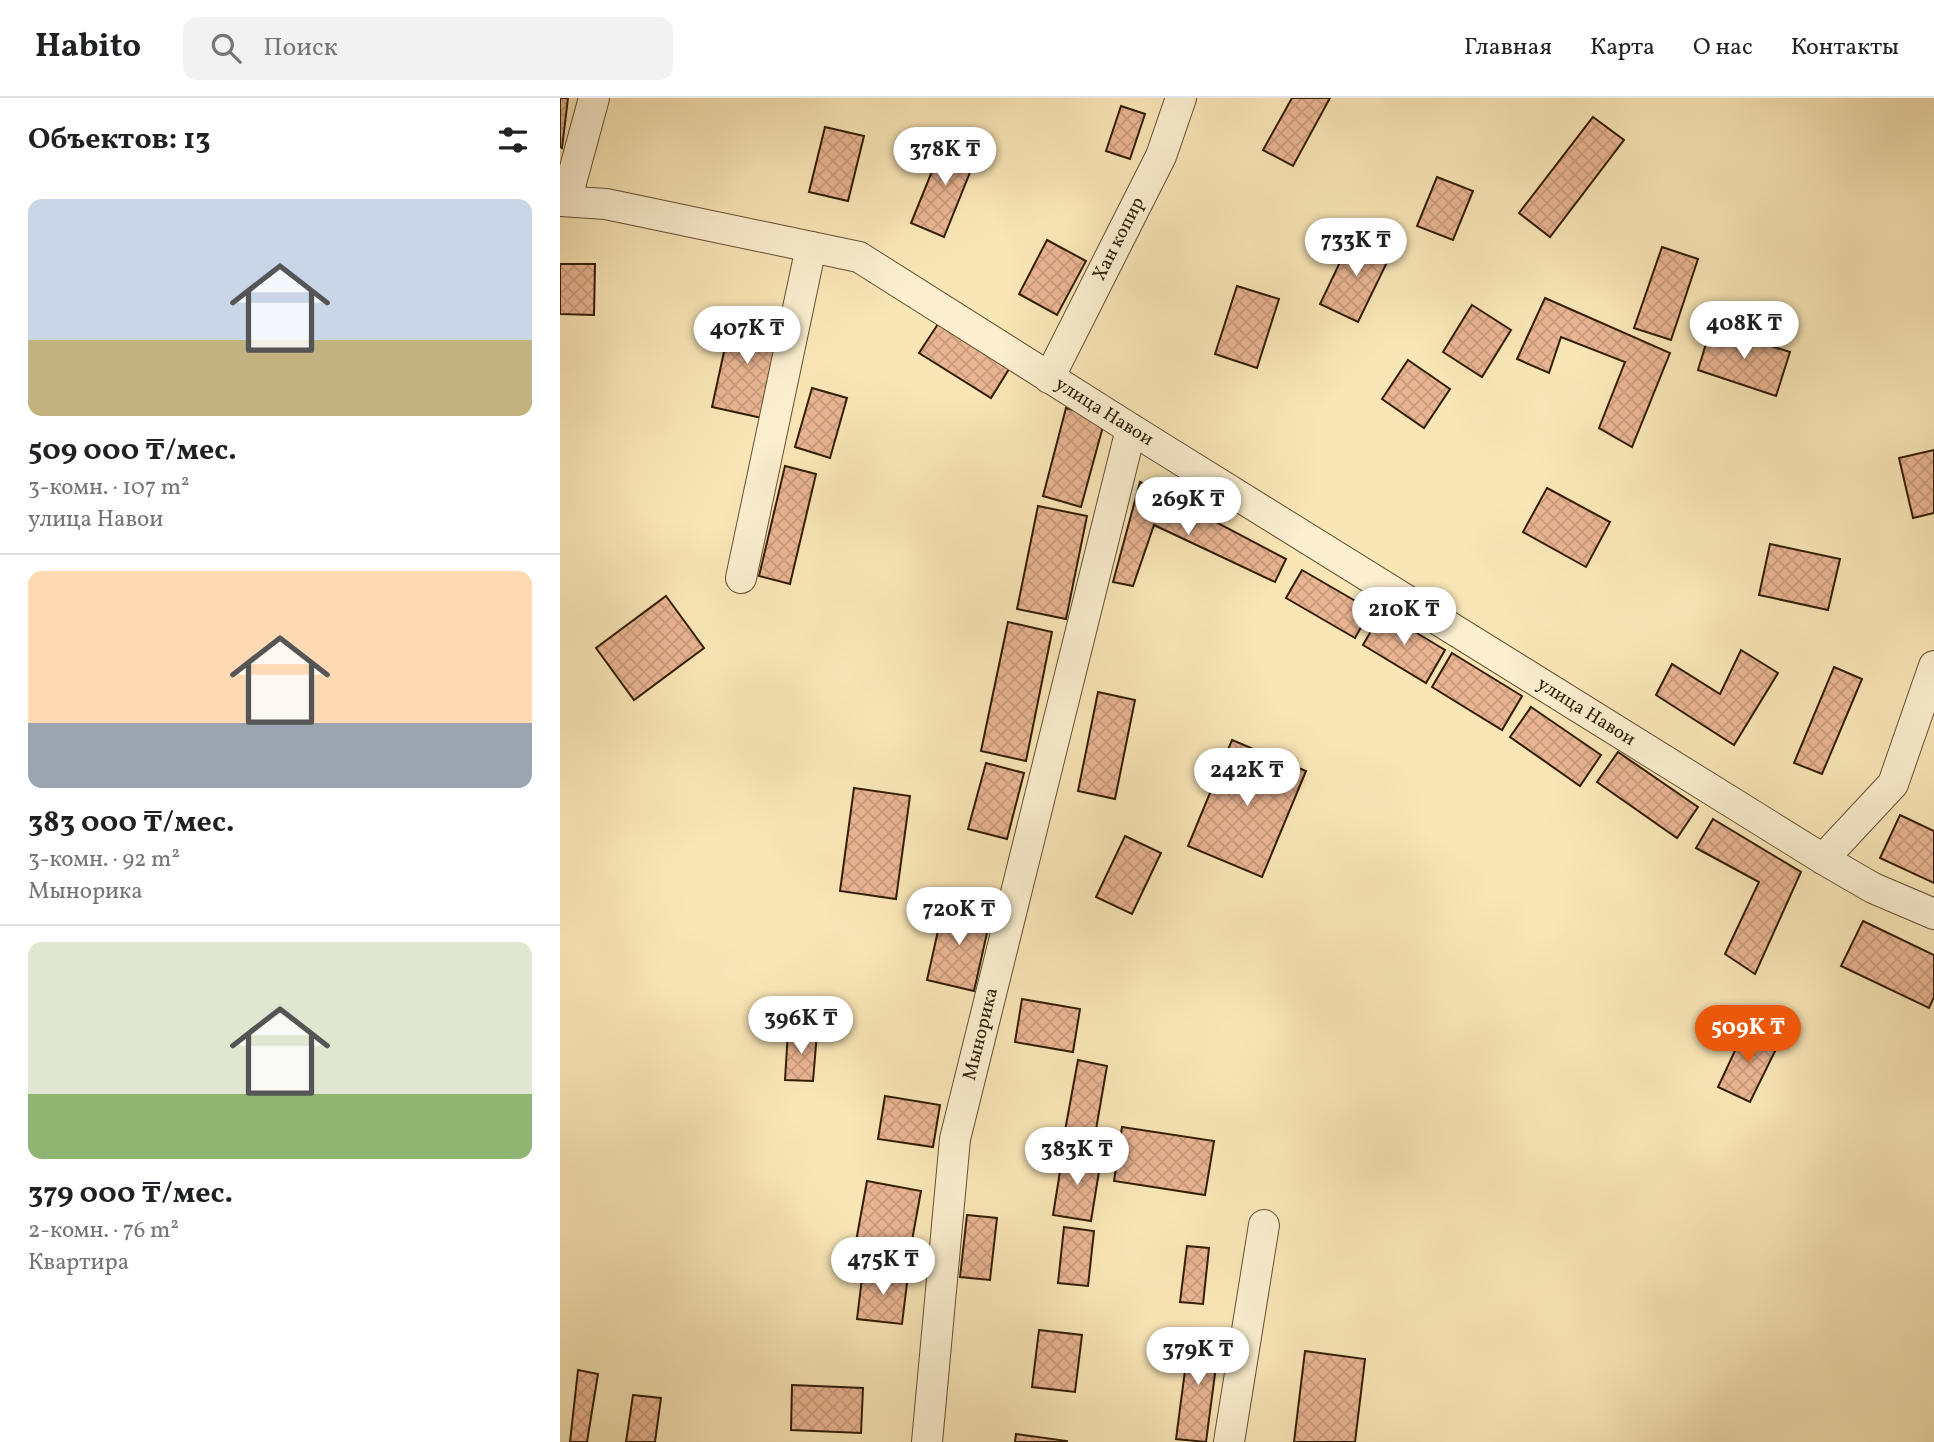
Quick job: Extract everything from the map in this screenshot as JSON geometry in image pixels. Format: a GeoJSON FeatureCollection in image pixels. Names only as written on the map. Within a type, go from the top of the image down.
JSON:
{"type":"FeatureCollection","features":[{"type":"Feature","properties":{"kind":"street"},"geometry":{"type":"LineString","coordinates":[[563,201],[594,98]]}},
{"type":"Feature","properties":{"kind":"street","name":"Хан копир"},"geometry":{"type":"LineString","coordinates":[[1049,377],[1161,156],[1181,98]]}},
{"type":"Feature","properties":{"kind":"street","name":"улица Навои"},"geometry":{"type":"LineString","coordinates":[[563,201],[606,204],[859,257],[1823,859],[1873,888],[1934,914]]}},
{"type":"Feature","properties":{"kind":"street"},"geometry":{"type":"LineString","coordinates":[[741,578],[811,247]]}},
{"type":"Feature","properties":{"kind":"street","name":"Мынорика"},"geometry":{"type":"LineString","coordinates":[[927,1442],[955,1139],[1131,429]]}},
{"type":"Feature","properties":{"kind":"street"},"geometry":{"type":"LineString","coordinates":[[1823,859],[1893,784],[1934,666]]}},
{"type":"Feature","properties":{"kind":"street"},"geometry":{"type":"LineString","coordinates":[[1229,1442],[1264,1225]]}},
{"type":"Feature","properties":{"kind":"building"},"geometry":{"type":"Polygon","coordinates":[[[560,98],[568,98],[562,148],[560,147],[560,98]]]}},
{"type":"Feature","properties":{"kind":"building"},"geometry":{"type":"Polygon","coordinates":[[[1292,98],[1330,98],[1293,166],[1263,150],[1292,98]]]}},
{"type":"Feature","properties":{"kind":"building"},"geometry":{"type":"Polygon","coordinates":[[[1121,106],[1145,114],[1130,159],[1106,151],[1121,106]]]}},
{"type":"Feature","properties":{"kind":"building"},"geometry":{"type":"Polygon","coordinates":[[[1593,117],[1624,140],[1550,237],[1519,213],[1593,117]]]}},
{"type":"Feature","properties":{"kind":"building"},"geometry":{"type":"Polygon","coordinates":[[[825,127],[864,136],[848,201],[809,192],[825,127]]]}},
{"type":"Feature","properties":{"kind":"building"},"geometry":{"type":"Polygon","coordinates":[[[946,137],[979,150],[944,237],[911,223],[946,137]]]}},
{"type":"Feature","properties":{"kind":"building"},"geometry":{"type":"Polygon","coordinates":[[[1437,177],[1473,191],[1453,240],[1417,226],[1437,177]]]}},
{"type":"Feature","properties":{"kind":"building"},"geometry":{"type":"Polygon","coordinates":[[[1354,233],[1392,252],[1358,322],[1320,304],[1354,233]]]}},
{"type":"Feature","properties":{"kind":"building"},"geometry":{"type":"Polygon","coordinates":[[[1047,240],[1086,261],[1057,315],[1019,294],[1047,240]]]}},
{"type":"Feature","properties":{"kind":"building"},"geometry":{"type":"Polygon","coordinates":[[[1662,247],[1698,259],[1671,340],[1634,328],[1662,247]]]}},
{"type":"Feature","properties":{"kind":"building"},"geometry":{"type":"Polygon","coordinates":[[[560,264],[595,264],[594,315],[560,314],[560,264]]]}},
{"type":"Feature","properties":{"kind":"building"},"geometry":{"type":"Polygon","coordinates":[[[1237,286],[1279,299],[1257,368],[1215,354],[1237,286]]]}},
{"type":"Feature","properties":{"kind":"building"},"geometry":{"type":"Polygon","coordinates":[[[1545,298],[1670,353],[1632,447],[1599,428],[1625,362],[1561,337],[1549,373],[1517,359],[1545,298]]]}},
{"type":"Feature","properties":{"kind":"building"},"geometry":{"type":"Polygon","coordinates":[[[1472,305],[1511,330],[1482,377],[1443,352],[1472,305]]]}},
{"type":"Feature","properties":{"kind":"building"},"geometry":{"type":"Polygon","coordinates":[[[732,315],[782,326],[762,418],[712,407],[732,315]]]}},
{"type":"Feature","properties":{"kind":"building"},"geometry":{"type":"Polygon","coordinates":[[[938,324],[1009,369],[991,398],[919,353],[938,324]]]}},
{"type":"Feature","properties":{"kind":"building"},"geometry":{"type":"Polygon","coordinates":[[[1711,327],[1790,352],[1776,396],[1698,370],[1711,327]]]}},
{"type":"Feature","properties":{"kind":"building"},"geometry":{"type":"Polygon","coordinates":[[[1408,360],[1450,389],[1424,428],[1382,399],[1408,360]]]}},
{"type":"Feature","properties":{"kind":"building"},"geometry":{"type":"Polygon","coordinates":[[[812,388],[847,398],[830,458],[795,447],[812,388]]]}},
{"type":"Feature","properties":{"kind":"building"},"geometry":{"type":"Polygon","coordinates":[[[1066,408],[1105,419],[1081,507],[1043,496],[1066,408]]]}},
{"type":"Feature","properties":{"kind":"building"},"geometry":{"type":"Polygon","coordinates":[[[1934,450],[1934,513],[1913,518],[1899,458],[1934,450]]]}},
{"type":"Feature","properties":{"kind":"building"},"geometry":{"type":"Polygon","coordinates":[[[785,466],[816,474],[790,584],[759,576],[785,466]]]}},
{"type":"Feature","properties":{"kind":"building"},"geometry":{"type":"Polygon","coordinates":[[[1140,482],[1286,559],[1275,582],[1154,525],[1133,586],[1113,582],[1140,482]]]}},
{"type":"Feature","properties":{"kind":"building"},"geometry":{"type":"Polygon","coordinates":[[[1547,488],[1610,522],[1586,567],[1523,532],[1547,488]]]}},
{"type":"Feature","properties":{"kind":"building"},"geometry":{"type":"Polygon","coordinates":[[[1038,506],[1087,516],[1066,619],[1017,609],[1038,506]]]}},
{"type":"Feature","properties":{"kind":"building"},"geometry":{"type":"Polygon","coordinates":[[[1770,544],[1840,559],[1828,610],[1759,595],[1770,544]]]}},
{"type":"Feature","properties":{"kind":"building"},"geometry":{"type":"Polygon","coordinates":[[[1302,570],[1371,610],[1355,638],[1286,598],[1302,570]]]}},
{"type":"Feature","properties":{"kind":"building"},"geometry":{"type":"Polygon","coordinates":[[[666,596],[704,648],[634,700],[596,648],[666,596]]]}},
{"type":"Feature","properties":{"kind":"building"},"geometry":{"type":"Polygon","coordinates":[[[1382,612],[1445,650],[1426,683],[1363,645],[1382,612]]]}},
{"type":"Feature","properties":{"kind":"building"},"geometry":{"type":"Polygon","coordinates":[[[1008,622],[1052,632],[1026,761],[981,751],[1008,622]]]}},
{"type":"Feature","properties":{"kind":"building"},"geometry":{"type":"Polygon","coordinates":[[[1741,650],[1778,673],[1734,745],[1656,695],[1672,664],[1720,694],[1741,650]]]}},
{"type":"Feature","properties":{"kind":"building"},"geometry":{"type":"Polygon","coordinates":[[[1452,653],[1522,696],[1502,730],[1432,687],[1452,653]]]}},
{"type":"Feature","properties":{"kind":"building"},"geometry":{"type":"Polygon","coordinates":[[[1834,667],[1862,679],[1822,774],[1794,763],[1834,667]]]}},
{"type":"Feature","properties":{"kind":"building"},"geometry":{"type":"Polygon","coordinates":[[[1098,692],[1135,700],[1115,799],[1078,791],[1098,692]]]}},
{"type":"Feature","properties":{"kind":"building"},"geometry":{"type":"Polygon","coordinates":[[[1531,707],[1601,755],[1580,786],[1510,737],[1531,707]]]}},
{"type":"Feature","properties":{"kind":"building"},"geometry":{"type":"Polygon","coordinates":[[[1232,740],[1306,771],[1262,877],[1188,846],[1232,740]]]}},
{"type":"Feature","properties":{"kind":"building"},"geometry":{"type":"Polygon","coordinates":[[[1618,752],[1698,807],[1677,838],[1597,782],[1618,752]]]}},
{"type":"Feature","properties":{"kind":"building"},"geometry":{"type":"Polygon","coordinates":[[[986,763],[1024,773],[1007,839],[968,829],[986,763]]]}},
{"type":"Feature","properties":{"kind":"building"},"geometry":{"type":"Polygon","coordinates":[[[854,788],[910,796],[896,899],[840,891],[854,788]]]}},
{"type":"Feature","properties":{"kind":"building"},"geometry":{"type":"Polygon","coordinates":[[[1900,815],[1934,831],[1934,883],[1880,858],[1900,815]]]}},
{"type":"Feature","properties":{"kind":"building"},"geometry":{"type":"Polygon","coordinates":[[[1713,819],[1801,872],[1755,974],[1725,954],[1759,882],[1696,848],[1713,819]]]}},
{"type":"Feature","properties":{"kind":"building"},"geometry":{"type":"Polygon","coordinates":[[[1125,836],[1161,853],[1132,914],[1096,897],[1125,836]]]}},
{"type":"Feature","properties":{"kind":"building"},"geometry":{"type":"Polygon","coordinates":[[[944,904],[991,915],[974,991],[927,980],[944,904]]]}},
{"type":"Feature","properties":{"kind":"building"},"geometry":{"type":"Polygon","coordinates":[[[1863,921],[1934,955],[1934,997],[1929,1008],[1841,966],[1863,921]]]}},
{"type":"Feature","properties":{"kind":"building"},"geometry":{"type":"Polygon","coordinates":[[[1022,999],[1080,1009],[1073,1052],[1015,1042],[1022,999]]]}},
{"type":"Feature","properties":{"kind":"building"},"geometry":{"type":"Polygon","coordinates":[[[1746,1027],[1779,1043],[1750,1102],[1718,1087],[1746,1027]]]}},
{"type":"Feature","properties":{"kind":"building"},"geometry":{"type":"Polygon","coordinates":[[[788,1031],[817,1033],[813,1081],[785,1080],[788,1031]]]}},
{"type":"Feature","properties":{"kind":"building"},"geometry":{"type":"Polygon","coordinates":[[[1078,1060],[1107,1066],[1094,1141],[1064,1136],[1078,1060]]]}},
{"type":"Feature","properties":{"kind":"building"},"geometry":{"type":"Polygon","coordinates":[[[885,1096],[940,1105],[933,1147],[878,1139],[885,1096]]]}},
{"type":"Feature","properties":{"kind":"building"},"geometry":{"type":"Polygon","coordinates":[[[1122,1127],[1214,1141],[1205,1195],[1114,1181],[1122,1127]]]}},
{"type":"Feature","properties":{"kind":"building"},"geometry":{"type":"Polygon","coordinates":[[[1063,1153],[1101,1159],[1091,1221],[1053,1215],[1063,1153]]]}},
{"type":"Feature","properties":{"kind":"building"},"geometry":{"type":"Polygon","coordinates":[[[867,1181],[921,1191],[909,1257],[855,1247],[867,1181]]]}},
{"type":"Feature","properties":{"kind":"building"},"geometry":{"type":"Polygon","coordinates":[[[967,1215],[997,1218],[990,1280],[960,1277],[967,1215]]]}},
{"type":"Feature","properties":{"kind":"building"},"geometry":{"type":"Polygon","coordinates":[[[1064,1227],[1094,1231],[1088,1286],[1058,1283],[1064,1227]]]}},
{"type":"Feature","properties":{"kind":"building"},"geometry":{"type":"Polygon","coordinates":[[[1187,1246],[1209,1248],[1203,1304],[1180,1302],[1187,1246]]]}},
{"type":"Feature","properties":{"kind":"building"},"geometry":{"type":"Polygon","coordinates":[[[863,1270],[908,1275],[902,1324],[857,1319],[863,1270]]]}},
{"type":"Feature","properties":{"kind":"building"},"geometry":{"type":"Polygon","coordinates":[[[1039,1330],[1082,1335],[1075,1392],[1032,1387],[1039,1330]]]}},
{"type":"Feature","properties":{"kind":"building"},"geometry":{"type":"Polygon","coordinates":[[[1190,1332],[1220,1336],[1206,1442],[1176,1439],[1190,1332]]]}},
{"type":"Feature","properties":{"kind":"building"},"geometry":{"type":"Polygon","coordinates":[[[1305,1351],[1365,1359],[1355,1442],[1294,1442],[1305,1351]]]}},
{"type":"Feature","properties":{"kind":"building"},"geometry":{"type":"Polygon","coordinates":[[[578,1370],[598,1374],[587,1442],[570,1442],[578,1370]]]}},
{"type":"Feature","properties":{"kind":"building"},"geometry":{"type":"Polygon","coordinates":[[[792,1385],[863,1388],[861,1433],[791,1430],[792,1385]]]}},
{"type":"Feature","properties":{"kind":"building"},"geometry":{"type":"Polygon","coordinates":[[[633,1395],[661,1398],[655,1442],[626,1442],[633,1395]]]}},
{"type":"Feature","properties":{"kind":"building"},"geometry":{"type":"Polygon","coordinates":[[[1016,1434],[1067,1441],[1067,1442],[1015,1442],[1016,1434]]]}}]}
